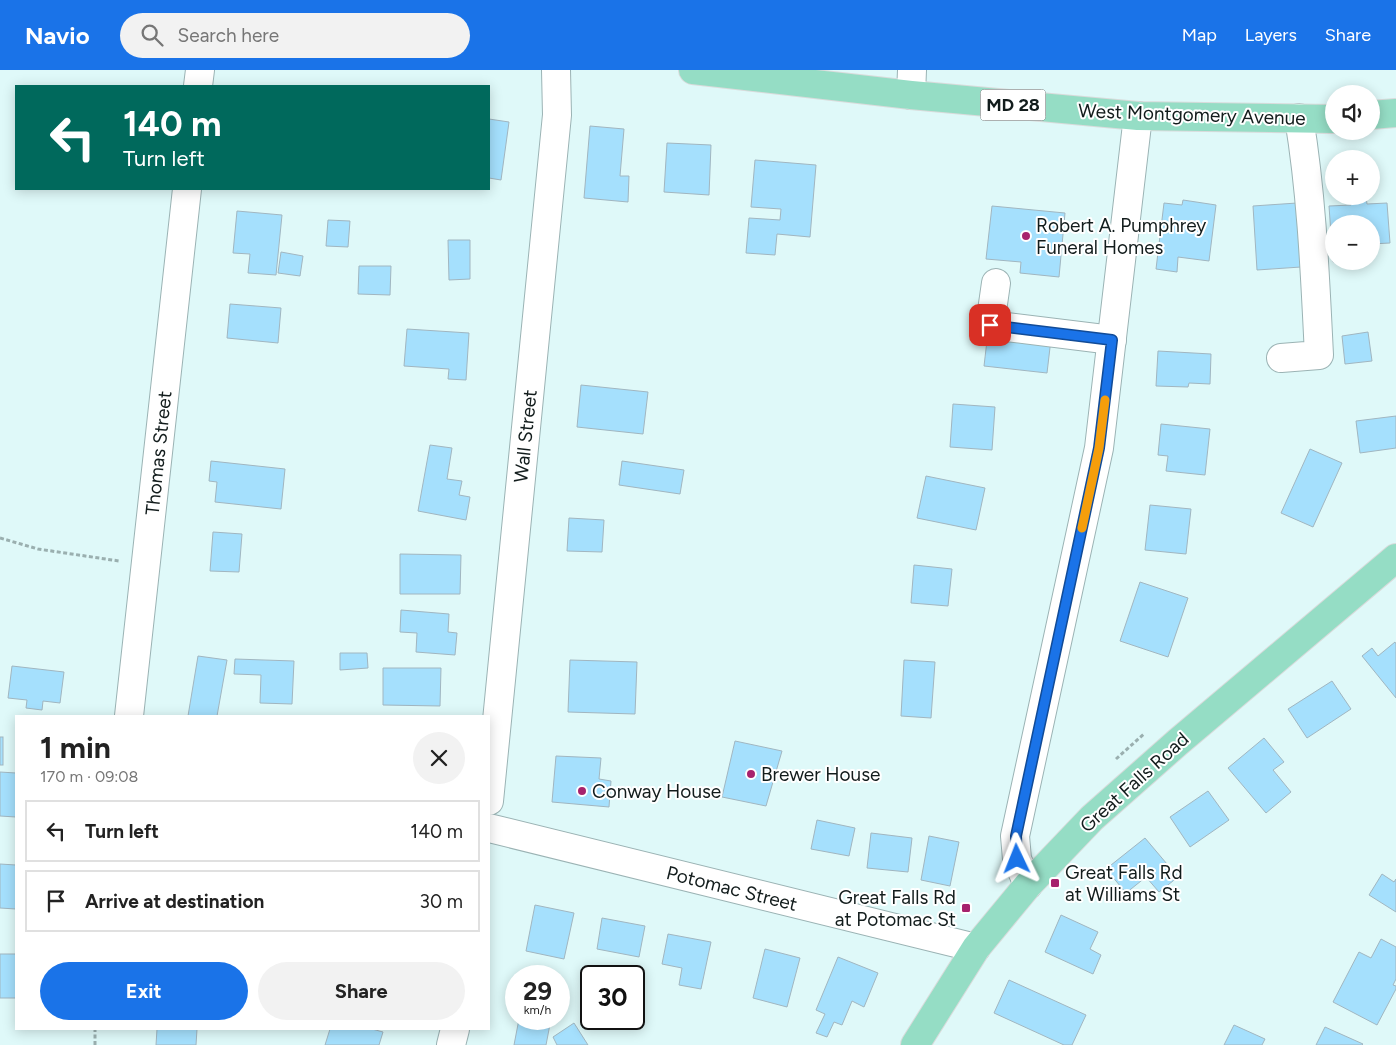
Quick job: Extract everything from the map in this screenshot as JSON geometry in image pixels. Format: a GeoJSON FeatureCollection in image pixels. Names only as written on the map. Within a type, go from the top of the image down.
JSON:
{"type":"FeatureCollection","features":[{"type":"Feature","properties":{"kind":"main road","name":"West Montgomery Avenue"},"geometry":{"type":"LineString","coordinates":[[693,70],[912,83],[1138,116],[1325,119]]}},
{"type":"Feature","properties":{"kind":"main road"},"geometry":{"type":"LineString","coordinates":[[1380,114],[1396,113]]}},
{"type":"Feature","properties":{"kind":"main road","name":"Great Falls Road"},"geometry":{"type":"LineString","coordinates":[[915,1045],[976,948],[1028,885],[1092,818],[1178,742],[1396,558]]}},
{"type":"Feature","properties":{"kind":"street"},"geometry":{"type":"LineString","coordinates":[[198,85],[200,70]]}},
{"type":"Feature","properties":{"kind":"street","name":"Wall Street"},"geometry":{"type":"LineString","coordinates":[[490,791],[557,115],[556,70]]}},
{"type":"Feature","properties":{"kind":"street"},"geometry":{"type":"LineString","coordinates":[[1028,885],[1017,859],[1016,836],[1099,448],[1138,116]]}},
{"type":"Feature","properties":{"kind":"street"},"geometry":{"type":"LineString","coordinates":[[1281,358],[1319,355],[1313,236],[1300,118]]}},
{"type":"Feature","properties":{"kind":"street","name":"Thomas Street"},"geometry":{"type":"LineString","coordinates":[[129,715],[187,190]]}},
{"type":"Feature","properties":{"kind":"street"},"geometry":{"type":"LineString","coordinates":[[996,283],[990,325],[1112,340]]}},
{"type":"Feature","properties":{"kind":"street","name":"Potomac Street"},"geometry":{"type":"LineString","coordinates":[[490,828],[976,948]]}},
{"type":"Feature","properties":{"kind":"street"},"geometry":{"type":"LineString","coordinates":[[452,1045],[455,1030]]}},
{"type":"Feature","properties":{"kind":"path"},"geometry":{"type":"LineString","coordinates":[[0,538],[38,548],[146,565]]}},
{"type":"Feature","properties":{"kind":"path"},"geometry":{"type":"LineString","coordinates":[[95,1030],[95,1045]]}},
{"type":"Feature","properties":{"kind":"building"},"geometry":{"type":"Polygon","coordinates":[[[490,119],[509,122],[501,180],[490,178],[490,119]]]}},
{"type":"Feature","properties":{"kind":"building"},"geometry":{"type":"Polygon","coordinates":[[[590,126],[624,129],[620,176],[629,176],[628,202],[584,198],[590,126]]]}},
{"type":"Feature","properties":{"kind":"building"},"geometry":{"type":"Polygon","coordinates":[[[667,143],[711,145],[709,195],[664,192],[667,143]]]}},
{"type":"Feature","properties":{"kind":"building"},"geometry":{"type":"Polygon","coordinates":[[[755,160],[816,165],[810,237],[777,234],[775,255],[746,253],[749,218],[780,220],[781,209],[751,207],[755,160]]]}},
{"type":"Feature","properties":{"kind":"building"},"geometry":{"type":"Polygon","coordinates":[[[1183,200],[1216,205],[1209,261],[1178,257],[1177,272],[1156,269],[1164,203],[1182,205],[1183,200]]]}},
{"type":"Feature","properties":{"kind":"building"},"geometry":{"type":"Polygon","coordinates":[[[1297,203],[1301,267],[1257,270],[1253,206],[1297,203]]]}},
{"type":"Feature","properties":{"kind":"building"},"geometry":{"type":"Polygon","coordinates":[[[1380,203],[1387,203],[1390,243],[1380,244],[1380,215],[1330,215],[1329,206],[1380,205],[1380,203]]]}},
{"type":"Feature","properties":{"kind":"building","name":"Robert A. Pumphrey Funeral Homes"},"geometry":{"type":"Polygon","coordinates":[[[992,206],[1065,213],[1059,277],[1020,273],[1021,262],[986,259],[992,206]]]}},
{"type":"Feature","properties":{"kind":"building"},"geometry":{"type":"Polygon","coordinates":[[[237,211],[282,215],[276,275],[248,273],[250,254],[233,253],[237,211]]]}},
{"type":"Feature","properties":{"kind":"building"},"geometry":{"type":"Polygon","coordinates":[[[328,220],[350,221],[348,247],[326,246],[328,220]]]}},
{"type":"Feature","properties":{"kind":"building"},"geometry":{"type":"Polygon","coordinates":[[[448,240],[470,240],[470,279],[449,280],[448,240]]]}},
{"type":"Feature","properties":{"kind":"building"},"geometry":{"type":"Polygon","coordinates":[[[281,252],[303,256],[300,276],[278,273],[281,252]]]}},
{"type":"Feature","properties":{"kind":"building"},"geometry":{"type":"Polygon","coordinates":[[[359,266],[391,266],[390,295],[358,294],[359,266]]]}},
{"type":"Feature","properties":{"kind":"building"},"geometry":{"type":"Polygon","coordinates":[[[230,304],[281,308],[278,343],[227,338],[230,304]]]}},
{"type":"Feature","properties":{"kind":"building"},"geometry":{"type":"Polygon","coordinates":[[[407,329],[469,333],[466,380],[448,379],[449,369],[404,366],[407,329]]]}},
{"type":"Feature","properties":{"kind":"building"},"geometry":{"type":"Polygon","coordinates":[[[988,332],[1051,339],[1047,373],[984,366],[988,332]]]}},
{"type":"Feature","properties":{"kind":"building"},"geometry":{"type":"Polygon","coordinates":[[[1368,332],[1372,361],[1345,364],[1342,336],[1368,332]]]}},
{"type":"Feature","properties":{"kind":"building"},"geometry":{"type":"Polygon","coordinates":[[[1158,351],[1211,354],[1210,384],[1189,383],[1188,387],[1156,386],[1158,351]]]}},
{"type":"Feature","properties":{"kind":"building"},"geometry":{"type":"Polygon","coordinates":[[[581,385],[648,392],[643,434],[577,427],[581,385]]]}},
{"type":"Feature","properties":{"kind":"building"},"geometry":{"type":"Polygon","coordinates":[[[953,404],[995,407],[992,450],[950,447],[953,404]]]}},
{"type":"Feature","properties":{"kind":"building"},"geometry":{"type":"Polygon","coordinates":[[[1396,416],[1396,448],[1360,453],[1356,421],[1396,416]]]}},
{"type":"Feature","properties":{"kind":"building"},"geometry":{"type":"Polygon","coordinates":[[[1161,424],[1210,429],[1205,475],[1166,471],[1168,456],[1158,455],[1161,424]]]}},
{"type":"Feature","properties":{"kind":"building"},"geometry":{"type":"Polygon","coordinates":[[[430,445],[452,448],[447,479],[462,481],[459,495],[470,497],[466,520],[418,511],[430,445]]]}},
{"type":"Feature","properties":{"kind":"building"},"geometry":{"type":"Polygon","coordinates":[[[1310,449],[1342,463],[1313,527],[1281,513],[1310,449]]]}},
{"type":"Feature","properties":{"kind":"building"},"geometry":{"type":"Polygon","coordinates":[[[211,461],[285,469],[281,509],[215,502],[217,482],[209,481],[211,461]]]}},
{"type":"Feature","properties":{"kind":"building"},"geometry":{"type":"Polygon","coordinates":[[[622,461],[684,470],[680,494],[619,485],[622,461]]]}},
{"type":"Feature","properties":{"kind":"building"},"geometry":{"type":"Polygon","coordinates":[[[926,476],[985,488],[976,530],[917,518],[926,476]]]}},
{"type":"Feature","properties":{"kind":"building"},"geometry":{"type":"Polygon","coordinates":[[[1150,505],[1191,509],[1186,554],[1145,550],[1150,505]]]}},
{"type":"Feature","properties":{"kind":"building"},"geometry":{"type":"Polygon","coordinates":[[[569,518],[604,520],[602,552],[567,551],[569,518]]]}},
{"type":"Feature","properties":{"kind":"building"},"geometry":{"type":"Polygon","coordinates":[[[213,532],[242,534],[239,572],[210,571],[213,532]]]}},
{"type":"Feature","properties":{"kind":"building"},"geometry":{"type":"Polygon","coordinates":[[[400,554],[461,555],[460,594],[400,594],[400,554]]]}},
{"type":"Feature","properties":{"kind":"building"},"geometry":{"type":"Polygon","coordinates":[[[914,565],[952,569],[948,606],[911,603],[914,565]]]}},
{"type":"Feature","properties":{"kind":"building"},"geometry":{"type":"Polygon","coordinates":[[[1140,582],[1188,598],[1168,657],[1120,641],[1140,582]]]}},
{"type":"Feature","properties":{"kind":"building"},"geometry":{"type":"Polygon","coordinates":[[[401,610],[449,614],[448,632],[457,633],[455,655],[416,652],[417,633],[400,632],[401,610]]]}},
{"type":"Feature","properties":{"kind":"building"},"geometry":{"type":"Polygon","coordinates":[[[1395,642],[1396,698],[1362,656],[1372,648],[1378,656],[1395,642]]]}},
{"type":"Feature","properties":{"kind":"building"},"geometry":{"type":"Polygon","coordinates":[[[340,653],[367,653],[368,668],[340,670],[340,653]]]}},
{"type":"Feature","properties":{"kind":"building"},"geometry":{"type":"Polygon","coordinates":[[[198,656],[227,660],[217,715],[188,715],[198,656]]]}},
{"type":"Feature","properties":{"kind":"building"},"geometry":{"type":"Polygon","coordinates":[[[235,659],[294,661],[292,704],[260,703],[261,675],[234,674],[235,659]]]}},
{"type":"Feature","properties":{"kind":"building"},"geometry":{"type":"Polygon","coordinates":[[[570,660],[637,662],[635,714],[568,712],[570,660]]]}},
{"type":"Feature","properties":{"kind":"building"},"geometry":{"type":"Polygon","coordinates":[[[904,660],[935,662],[931,718],[901,716],[904,660]]]}},
{"type":"Feature","properties":{"kind":"building"},"geometry":{"type":"Polygon","coordinates":[[[12,666],[64,672],[60,703],[43,701],[42,710],[26,708],[27,700],[8,698],[12,666]]]}},
{"type":"Feature","properties":{"kind":"building"},"geometry":{"type":"Polygon","coordinates":[[[383,668],[441,668],[440,706],[383,705],[383,668]]]}},
{"type":"Feature","properties":{"kind":"building"},"geometry":{"type":"Polygon","coordinates":[[[1332,681],[1351,709],[1307,738],[1288,709],[1332,681]]]}},
{"type":"Feature","properties":{"kind":"building"},"geometry":{"type":"Polygon","coordinates":[[[0,737],[3,737],[3,765],[0,765],[0,737]]]}},
{"type":"Feature","properties":{"kind":"building"},"geometry":{"type":"Polygon","coordinates":[[[1264,738],[1284,762],[1273,770],[1291,792],[1266,813],[1228,768],[1264,738]]]}},
{"type":"Feature","properties":{"kind":"building","name":"Brewer House"},"geometry":{"type":"Polygon","coordinates":[[[735,741],[782,751],[766,806],[722,797],[735,741]]]}},
{"type":"Feature","properties":{"kind":"building","name":"Conway House"},"geometry":{"type":"Polygon","coordinates":[[[556,756],[601,758],[599,779],[611,781],[609,807],[552,802],[556,756]]]}},
{"type":"Feature","properties":{"kind":"building"},"geometry":{"type":"Polygon","coordinates":[[[0,772],[15,773],[15,817],[0,816],[0,772]]]}},
{"type":"Feature","properties":{"kind":"building"},"geometry":{"type":"Polygon","coordinates":[[[1208,791],[1229,820],[1190,847],[1170,817],[1208,791]]]}},
{"type":"Feature","properties":{"kind":"building"},"geometry":{"type":"Polygon","coordinates":[[[817,820],[855,828],[849,856],[811,849],[817,820]]]}},
{"type":"Feature","properties":{"kind":"building"},"geometry":{"type":"Polygon","coordinates":[[[871,833],[912,838],[908,872],[867,868],[871,833]]]}},
{"type":"Feature","properties":{"kind":"building"},"geometry":{"type":"Polygon","coordinates":[[[929,836],[959,842],[950,886],[921,880],[929,836]]]}},
{"type":"Feature","properties":{"kind":"building"},"geometry":{"type":"Polygon","coordinates":[[[1145,838],[1178,877],[1159,892],[1146,877],[1126,893],[1106,869],[1145,838]]]}},
{"type":"Feature","properties":{"kind":"building"},"geometry":{"type":"Polygon","coordinates":[[[0,864],[15,865],[15,909],[0,908],[0,864]]]}},
{"type":"Feature","properties":{"kind":"building"},"geometry":{"type":"Polygon","coordinates":[[[1382,874],[1394,882],[1396,879],[1396,912],[1369,895],[1382,874]]]}},
{"type":"Feature","properties":{"kind":"building"},"geometry":{"type":"Polygon","coordinates":[[[535,905],[574,913],[564,959],[526,951],[535,905]]]}},
{"type":"Feature","properties":{"kind":"building"},"geometry":{"type":"Polygon","coordinates":[[[1061,915],[1098,932],[1090,949],[1101,955],[1093,974],[1045,952],[1061,915]]]}},
{"type":"Feature","properties":{"kind":"building"},"geometry":{"type":"Polygon","coordinates":[[[602,918],[645,926],[639,957],[597,949],[602,918]]]}},
{"type":"Feature","properties":{"kind":"building"},"geometry":{"type":"Polygon","coordinates":[[[668,934],[711,942],[701,989],[679,985],[682,968],[662,964],[668,934]]]}},
{"type":"Feature","properties":{"kind":"building"},"geometry":{"type":"Polygon","coordinates":[[[1381,939],[1396,947],[1396,979],[1393,985],[1396,986],[1396,989],[1377,1025],[1333,1002],[1359,952],[1371,958],[1381,939]]]}},
{"type":"Feature","properties":{"kind":"building"},"geometry":{"type":"Polygon","coordinates":[[[765,949],[800,958],[787,1007],[753,998],[765,949]]]}},
{"type":"Feature","properties":{"kind":"building"},"geometry":{"type":"Polygon","coordinates":[[[0,954],[15,954],[15,998],[0,998],[0,954]]]}},
{"type":"Feature","properties":{"kind":"building"},"geometry":{"type":"Polygon","coordinates":[[[838,957],[878,973],[864,1007],[852,1001],[842,1025],[834,1022],[827,1037],[816,1033],[825,1014],[816,1010],[838,957]]]}},
{"type":"Feature","properties":{"kind":"building"},"geometry":{"type":"Polygon","coordinates":[[[1009,980],[1086,1015],[1072,1045],[1064,1045],[994,1013],[1009,980]]]}},
{"type":"Feature","properties":{"kind":"building"},"geometry":{"type":"Polygon","coordinates":[[[574,1023],[588,1045],[557,1045],[553,1037],[564,1030],[570,1030],[570,1026],[574,1023]]]}},
{"type":"Feature","properties":{"kind":"building"},"geometry":{"type":"Polygon","coordinates":[[[1234,1025],[1265,1039],[1262,1045],[1224,1045],[1234,1025]]]}},
{"type":"Feature","properties":{"kind":"building"},"geometry":{"type":"Polygon","coordinates":[[[1325,1027],[1363,1044],[1316,1045],[1325,1027]]]}},
{"type":"Feature","properties":{"kind":"building"},"geometry":{"type":"Polygon","coordinates":[[[157,1030],[197,1030],[196,1045],[156,1045],[157,1030]]]}},
{"type":"Feature","properties":{"kind":"building"},"geometry":{"type":"Polygon","coordinates":[[[330,1030],[376,1030],[383,1032],[379,1045],[325,1045],[330,1030]]]}},
{"type":"Feature","properties":{"kind":"building"},"geometry":{"type":"Polygon","coordinates":[[[517,1030],[549,1030],[546,1045],[514,1045],[517,1030]]]}},
{"type":"Feature","properties":{"kind":"slow traffic"},"geometry":{"type":"LineString","coordinates":[[1082,528],[1099,448],[1105,400]]}},
{"type":"Feature","properties":{"kind":"place","name":"Robert A. Pumphrey Funeral Homes"},"geometry":{"type":"Point","coordinates":[1026,236]}},
{"type":"Feature","properties":{"kind":"place","name":"Brewer House"},"geometry":{"type":"Point","coordinates":[751,774]}},
{"type":"Feature","properties":{"kind":"place","name":"Conway House"},"geometry":{"type":"Point","coordinates":[582,791]}},
{"type":"Feature","properties":{"kind":"place","name":"Great Falls Rd at Williams St"},"geometry":{"type":"Point","coordinates":[1055,883]}},
{"type":"Feature","properties":{"kind":"place","name":"Great Falls Rd at Potomac St"},"geometry":{"type":"Point","coordinates":[966,908]}},
{"type":"Feature","properties":{"kind":"route"},"geometry":{"type":"LineString","coordinates":[[990,325],[1112,340],[1099,448],[1016,836],[1017,859]]}}]}
